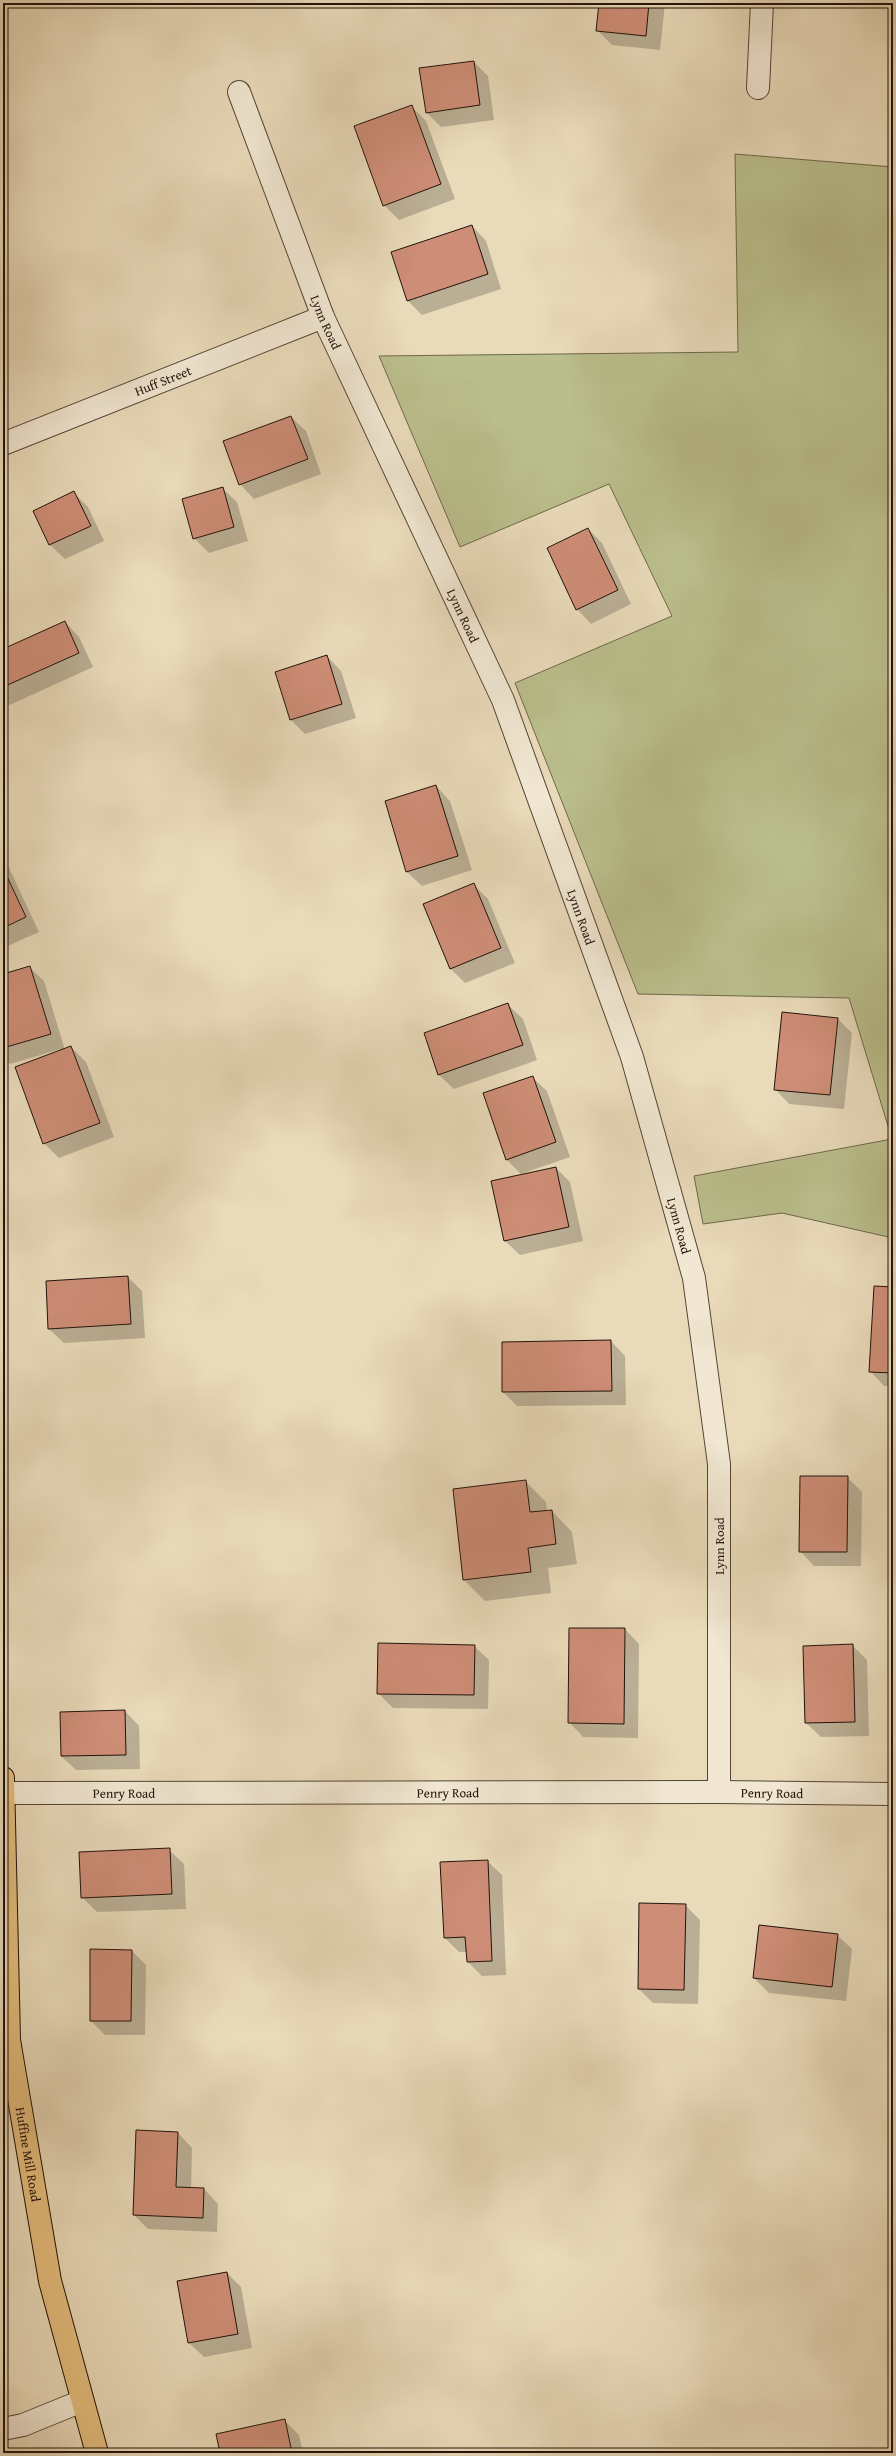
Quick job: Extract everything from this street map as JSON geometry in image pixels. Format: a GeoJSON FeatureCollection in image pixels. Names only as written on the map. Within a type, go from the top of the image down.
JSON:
{"type":"FeatureCollection","features":[{"type":"Feature","properties":{"kind":"main road","name":"Huffine Mill Road"},"geometry":{"type":"LineString","coordinates":[[3,1778],[6,2041],[50,2281],[97,2453]]}},
{"type":"Feature","properties":{"kind":"street"},"geometry":{"type":"LineString","coordinates":[[758,88],[762,3]]}},
{"type":"Feature","properties":{"kind":"street","name":"Lynn Road"},"geometry":{"type":"LineString","coordinates":[[239,92],[323,317],[503,700],[632,1057],[694,1278],[719,1464],[719,1792]]}},
{"type":"Feature","properties":{"kind":"street","name":"Huff Street"},"geometry":{"type":"LineString","coordinates":[[3,444],[323,317]]}},
{"type":"Feature","properties":{"kind":"street","name":"Penry Road"},"geometry":{"type":"LineString","coordinates":[[3,1793],[719,1792],[893,1794]]}},
{"type":"Feature","properties":{"kind":"street"},"geometry":{"type":"LineString","coordinates":[[3,2429],[23,2425],[82,2401]]}},
{"type":"Feature","properties":{"kind":"green space"},"geometry":{"type":"Polygon","coordinates":[[[735,154],[893,167],[893,1238],[782,1213],[703,1224],[694,1176],[892,1139],[849,998],[638,994],[515,683],[672,616],[609,484],[460,547],[379,356],[738,352],[735,154]]]}},
{"type":"Feature","properties":{"kind":"building"},"geometry":{"type":"Polygon","coordinates":[[[599,3],[649,3],[646,36],[596,31],[599,3]]]}},
{"type":"Feature","properties":{"kind":"building"},"geometry":{"type":"Polygon","coordinates":[[[474,61],[480,105],[426,113],[419,68],[474,61]]]}},
{"type":"Feature","properties":{"kind":"building"},"geometry":{"type":"Polygon","coordinates":[[[893,96],[893,132],[889,132],[893,96]]]}},
{"type":"Feature","properties":{"kind":"building"},"geometry":{"type":"Polygon","coordinates":[[[412,105],[441,184],[383,206],[354,126],[412,105]]]}},
{"type":"Feature","properties":{"kind":"building"},"geometry":{"type":"Polygon","coordinates":[[[472,225],[488,274],[407,301],[391,252],[472,225]]]}},
{"type":"Feature","properties":{"kind":"building"},"geometry":{"type":"Polygon","coordinates":[[[291,416],[308,459],[239,485],[223,441],[291,416]]]}},
{"type":"Feature","properties":{"kind":"building"},"geometry":{"type":"Polygon","coordinates":[[[223,487],[234,527],[193,539],[182,499],[223,487]]]}},
{"type":"Feature","properties":{"kind":"building"},"geometry":{"type":"Polygon","coordinates":[[[74,491],[91,526],[49,545],[33,511],[74,491]]]}},
{"type":"Feature","properties":{"kind":"building"},"geometry":{"type":"Polygon","coordinates":[[[588,528],[618,590],[576,610],[547,548],[588,528]]]}},
{"type":"Feature","properties":{"kind":"building"},"geometry":{"type":"Polygon","coordinates":[[[65,621],[79,653],[3,687],[3,649],[65,621]]]}},
{"type":"Feature","properties":{"kind":"building"},"geometry":{"type":"Polygon","coordinates":[[[327,655],[342,704],[290,720],[275,672],[327,655]]]}},
{"type":"Feature","properties":{"kind":"building"},"geometry":{"type":"Polygon","coordinates":[[[436,785],[458,856],[406,872],[385,801],[436,785]]]}},
{"type":"Feature","properties":{"kind":"building"},"geometry":{"type":"Polygon","coordinates":[[[3,868],[26,917],[3,928],[3,868]]]}},
{"type":"Feature","properties":{"kind":"building"},"geometry":{"type":"Polygon","coordinates":[[[474,883],[501,948],[450,969],[423,904],[474,883]]]}},
{"type":"Feature","properties":{"kind":"building"},"geometry":{"type":"Polygon","coordinates":[[[30,966],[51,1034],[3,1048],[3,974],[30,966]]]}},
{"type":"Feature","properties":{"kind":"building"},"geometry":{"type":"Polygon","coordinates":[[[508,1003],[523,1045],[438,1075],[424,1033],[508,1003]]]}},
{"type":"Feature","properties":{"kind":"building"},"geometry":{"type":"Polygon","coordinates":[[[782,1012],[838,1018],[830,1095],[774,1090],[782,1012]]]}},
{"type":"Feature","properties":{"kind":"building"},"geometry":{"type":"Polygon","coordinates":[[[71,1046],[100,1123],[43,1144],[15,1067],[71,1046]]]}},
{"type":"Feature","properties":{"kind":"building"},"geometry":{"type":"Polygon","coordinates":[[[533,1076],[556,1142],[506,1160],[483,1093],[533,1076]]]}},
{"type":"Feature","properties":{"kind":"building"},"geometry":{"type":"Polygon","coordinates":[[[556,1167],[569,1227],[504,1241],[491,1181],[556,1167]]]}},
{"type":"Feature","properties":{"kind":"building"},"geometry":{"type":"Polygon","coordinates":[[[128,1276],[131,1324],[48,1329],[46,1281],[128,1276]]]}},
{"type":"Feature","properties":{"kind":"building"},"geometry":{"type":"Polygon","coordinates":[[[874,1286],[893,1287],[893,1373],[869,1372],[874,1286]]]}},
{"type":"Feature","properties":{"kind":"building"},"geometry":{"type":"Polygon","coordinates":[[[611,1340],[612,1391],[502,1392],[502,1342],[611,1340]]]}},
{"type":"Feature","properties":{"kind":"building"},"geometry":{"type":"Polygon","coordinates":[[[800,1476],[848,1476],[847,1552],[799,1552],[800,1476]]]}},
{"type":"Feature","properties":{"kind":"building"},"geometry":{"type":"Polygon","coordinates":[[[526,1480],[530,1512],[552,1510],[556,1544],[528,1548],[531,1572],[463,1580],[453,1489],[526,1480]]]}},
{"type":"Feature","properties":{"kind":"building"},"geometry":{"type":"Polygon","coordinates":[[[569,1628],[625,1628],[624,1724],[568,1723],[569,1628]]]}},
{"type":"Feature","properties":{"kind":"building"},"geometry":{"type":"Polygon","coordinates":[[[378,1643],[475,1645],[474,1695],[377,1694],[378,1643]]]}},
{"type":"Feature","properties":{"kind":"building"},"geometry":{"type":"Polygon","coordinates":[[[853,1644],[855,1722],[805,1723],[803,1646],[853,1644]]]}},
{"type":"Feature","properties":{"kind":"building"},"geometry":{"type":"Polygon","coordinates":[[[125,1710],[126,1755],[61,1756],[60,1712],[125,1710]]]}},
{"type":"Feature","properties":{"kind":"building"},"geometry":{"type":"Polygon","coordinates":[[[170,1848],[172,1894],[81,1898],[79,1852],[170,1848]]]}},
{"type":"Feature","properties":{"kind":"building"},"geometry":{"type":"Polygon","coordinates":[[[488,1860],[492,1961],[467,1962],[465,1937],[444,1938],[440,1862],[488,1860]]]}},
{"type":"Feature","properties":{"kind":"building"},"geometry":{"type":"Polygon","coordinates":[[[639,1903],[686,1904],[684,1990],[638,1989],[639,1903]]]}},
{"type":"Feature","properties":{"kind":"building"},"geometry":{"type":"Polygon","coordinates":[[[759,1925],[838,1934],[832,1987],[753,1978],[759,1925]]]}},
{"type":"Feature","properties":{"kind":"building"},"geometry":{"type":"Polygon","coordinates":[[[90,1949],[132,1950],[131,2021],[90,2021],[90,1949]]]}},
{"type":"Feature","properties":{"kind":"building"},"geometry":{"type":"Polygon","coordinates":[[[136,2130],[178,2132],[176,2187],[204,2188],[203,2218],[133,2215],[136,2130]]]}},
{"type":"Feature","properties":{"kind":"building"},"geometry":{"type":"Polygon","coordinates":[[[227,2272],[238,2334],[188,2343],[177,2281],[227,2272]]]}},
{"type":"Feature","properties":{"kind":"building"},"geometry":{"type":"Polygon","coordinates":[[[285,2419],[292,2453],[220,2453],[216,2434],[285,2419]]]}}]}
